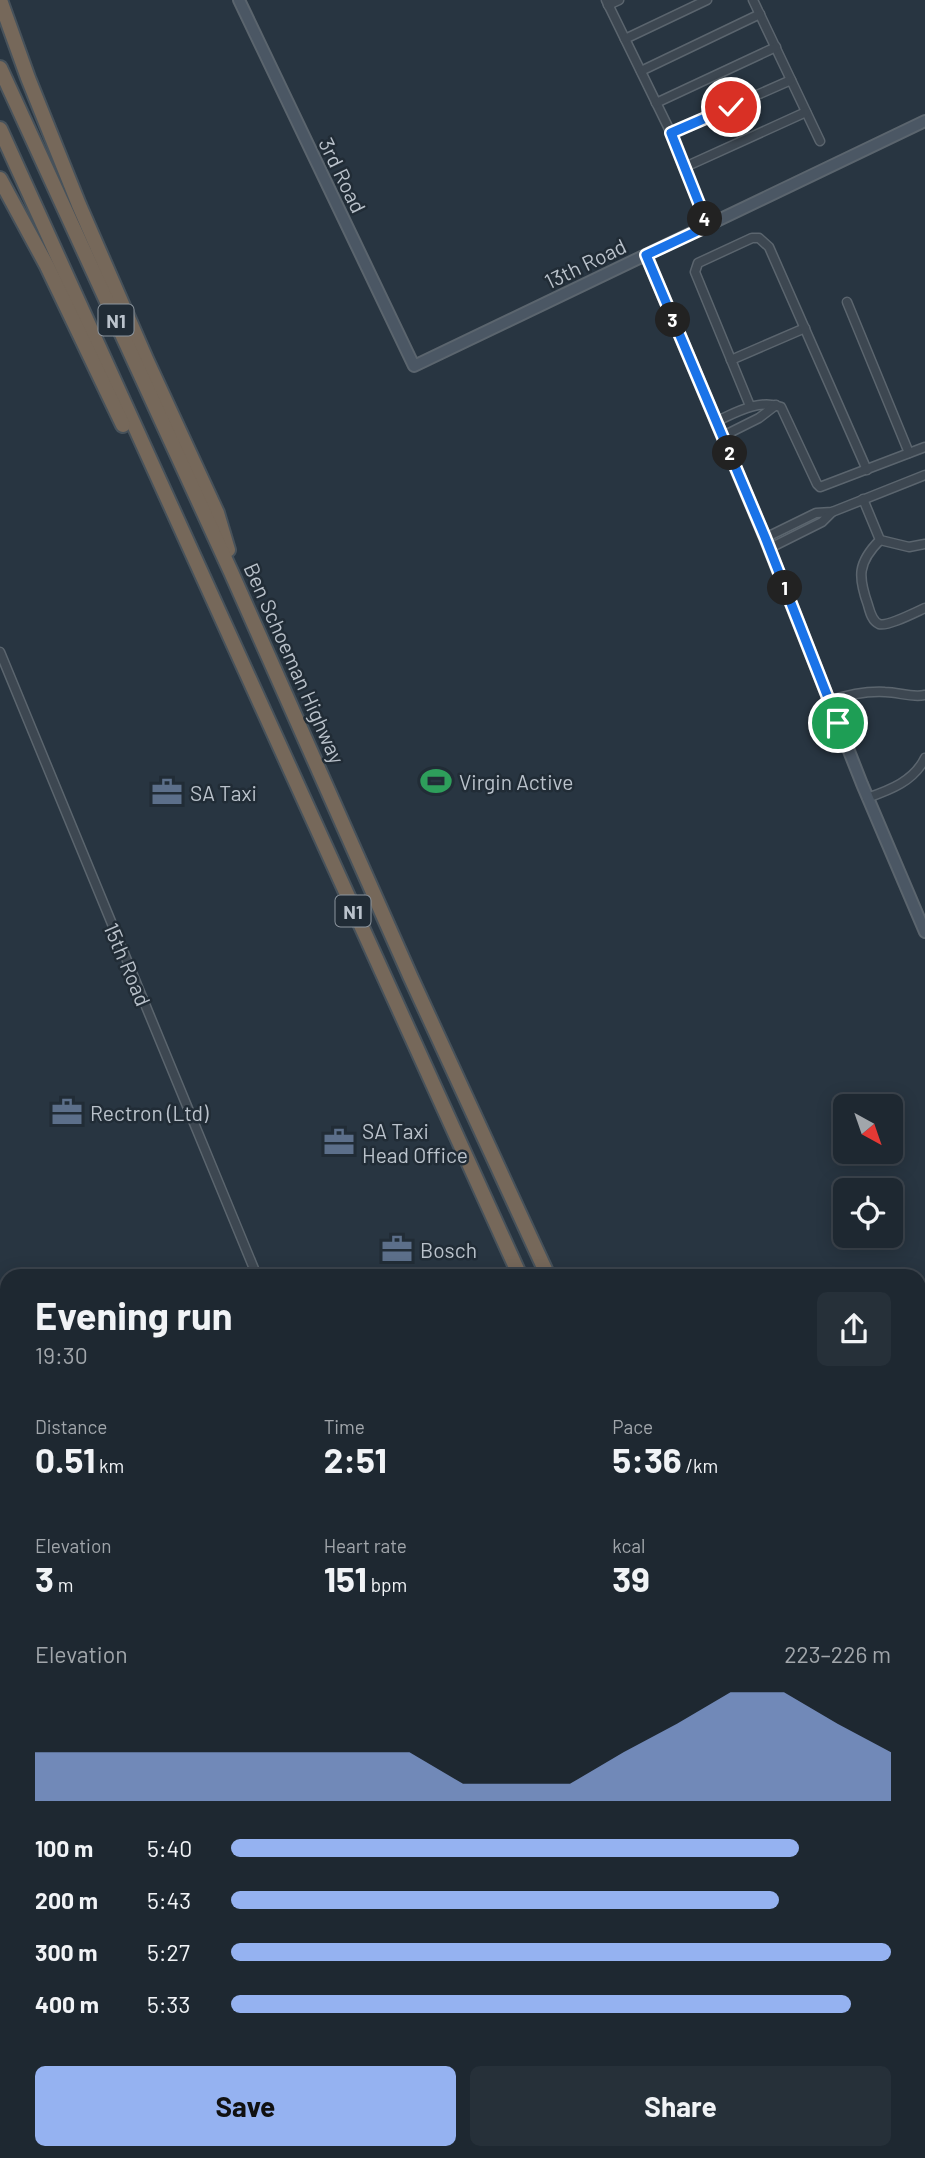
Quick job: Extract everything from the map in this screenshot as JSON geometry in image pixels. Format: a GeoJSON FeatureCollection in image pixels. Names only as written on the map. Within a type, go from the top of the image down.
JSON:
{"type":"FeatureCollection","features":[{"type":"Feature","properties":{"kind":"highway"},"geometry":{"type":"LineString","coordinates":[[0,0],[58,154],[107,272],[217,513],[226,540],[231,572]]}},
{"type":"Feature","properties":{"kind":"highway","name":"Ben Schoeman Highway"},"geometry":{"type":"LineString","coordinates":[[0,68],[231,572],[411,978],[545,1269]]}},
{"type":"Feature","properties":{"kind":"highway","name":"N1"},"geometry":{"type":"LineString","coordinates":[[0,129],[517,1269]]}},
{"type":"Feature","properties":{"kind":"highway"},"geometry":{"type":"LineString","coordinates":[[0,179],[47,266],[118,416],[150,463]]}},
{"type":"Feature","properties":{"kind":"street","name":"3rd Road"},"geometry":{"type":"LineString","coordinates":[[239,0],[414,366]]}},
{"type":"Feature","properties":{"kind":"street"},"geometry":{"type":"LineString","coordinates":[[619,0],[607,3],[671,133],[708,226]]}},
{"type":"Feature","properties":{"kind":"street"},"geometry":{"type":"LineString","coordinates":[[625,39],[707,0]]}},
{"type":"Feature","properties":{"kind":"street"},"geometry":{"type":"LineString","coordinates":[[753,0],[820,141]]}},
{"type":"Feature","properties":{"kind":"street"},"geometry":{"type":"LineString","coordinates":[[640,71],[760,14]]}},
{"type":"Feature","properties":{"kind":"street"},"geometry":{"type":"LineString","coordinates":[[656,103],[776,47]]}},
{"type":"Feature","properties":{"kind":"street"},"geometry":{"type":"LineString","coordinates":[[671,133],[791,80]]}},
{"type":"Feature","properties":{"kind":"street"},"geometry":{"type":"LineString","coordinates":[[685,167],[806,112]]}},
{"type":"Feature","properties":{"kind":"street","name":"13th Road"},"geometry":{"type":"LineString","coordinates":[[414,366],[925,121]]}},
{"type":"Feature","properties":{"kind":"street"},"geometry":{"type":"LineString","coordinates":[[750,406],[695,272],[698,263],[751,238],[759,238],[769,247],[867,470]]}},
{"type":"Feature","properties":{"kind":"street"},"geometry":{"type":"LineString","coordinates":[[646,255],[768,543],[867,798],[925,932]]}},
{"type":"Feature","properties":{"kind":"street"},"geometry":{"type":"LineString","coordinates":[[847,302],[909,453]]}},
{"type":"Feature","properties":{"kind":"street"},"geometry":{"type":"LineString","coordinates":[[732,360],[804,328]]}},
{"type":"Feature","properties":{"kind":"street"},"geometry":{"type":"LineString","coordinates":[[717,421],[750,406],[775,405],[784,410],[820,487],[925,447]]}},
{"type":"Feature","properties":{"kind":"street"},"geometry":{"type":"LineString","coordinates":[[723,436],[760,418],[775,405]]}},
{"type":"Feature","properties":{"kind":"street"},"geometry":{"type":"LineString","coordinates":[[768,543],[822,522],[832,512],[925,475]]}},
{"type":"Feature","properties":{"kind":"street"},"geometry":{"type":"LineString","coordinates":[[863,499],[880,540]]}},
{"type":"Feature","properties":{"kind":"street"},"geometry":{"type":"LineString","coordinates":[[880,540],[909,547],[925,544]]}},
{"type":"Feature","properties":{"kind":"street"},"geometry":{"type":"LineString","coordinates":[[880,540],[867,558],[860,583],[873,620],[883,625],[925,608]]}},
{"type":"Feature","properties":{"kind":"street","name":"15th Road"},"geometry":{"type":"LineString","coordinates":[[0,652],[254,1269]]}},
{"type":"Feature","properties":{"kind":"street"},"geometry":{"type":"LineString","coordinates":[[829,701],[856,693],[925,695]]}},
{"type":"Feature","properties":{"kind":"street"},"geometry":{"type":"LineString","coordinates":[[867,798],[896,788],[917,771],[925,758]]}},
{"type":"Feature","properties":{"kind":"place","name":"Virgin Active"},"geometry":{"type":"Point","coordinates":[436,781]}},
{"type":"Feature","properties":{"kind":"place","name":"SA Taxi"},"geometry":{"type":"Point","coordinates":[167,792]}},
{"type":"Feature","properties":{"kind":"place","name":"Rectron (Ltd)"},"geometry":{"type":"Point","coordinates":[67,1112]}},
{"type":"Feature","properties":{"kind":"place","name":"SA Taxi Head Office"},"geometry":{"type":"Point","coordinates":[339,1142]}},
{"type":"Feature","properties":{"kind":"place","name":"Bosch"},"geometry":{"type":"Point","coordinates":[397,1249]}},
{"type":"Feature","properties":{"kind":"route"},"geometry":{"type":"LineString","coordinates":[[731,107],[671,133],[708,226],[646,255],[765,537],[838,723]]}}]}
